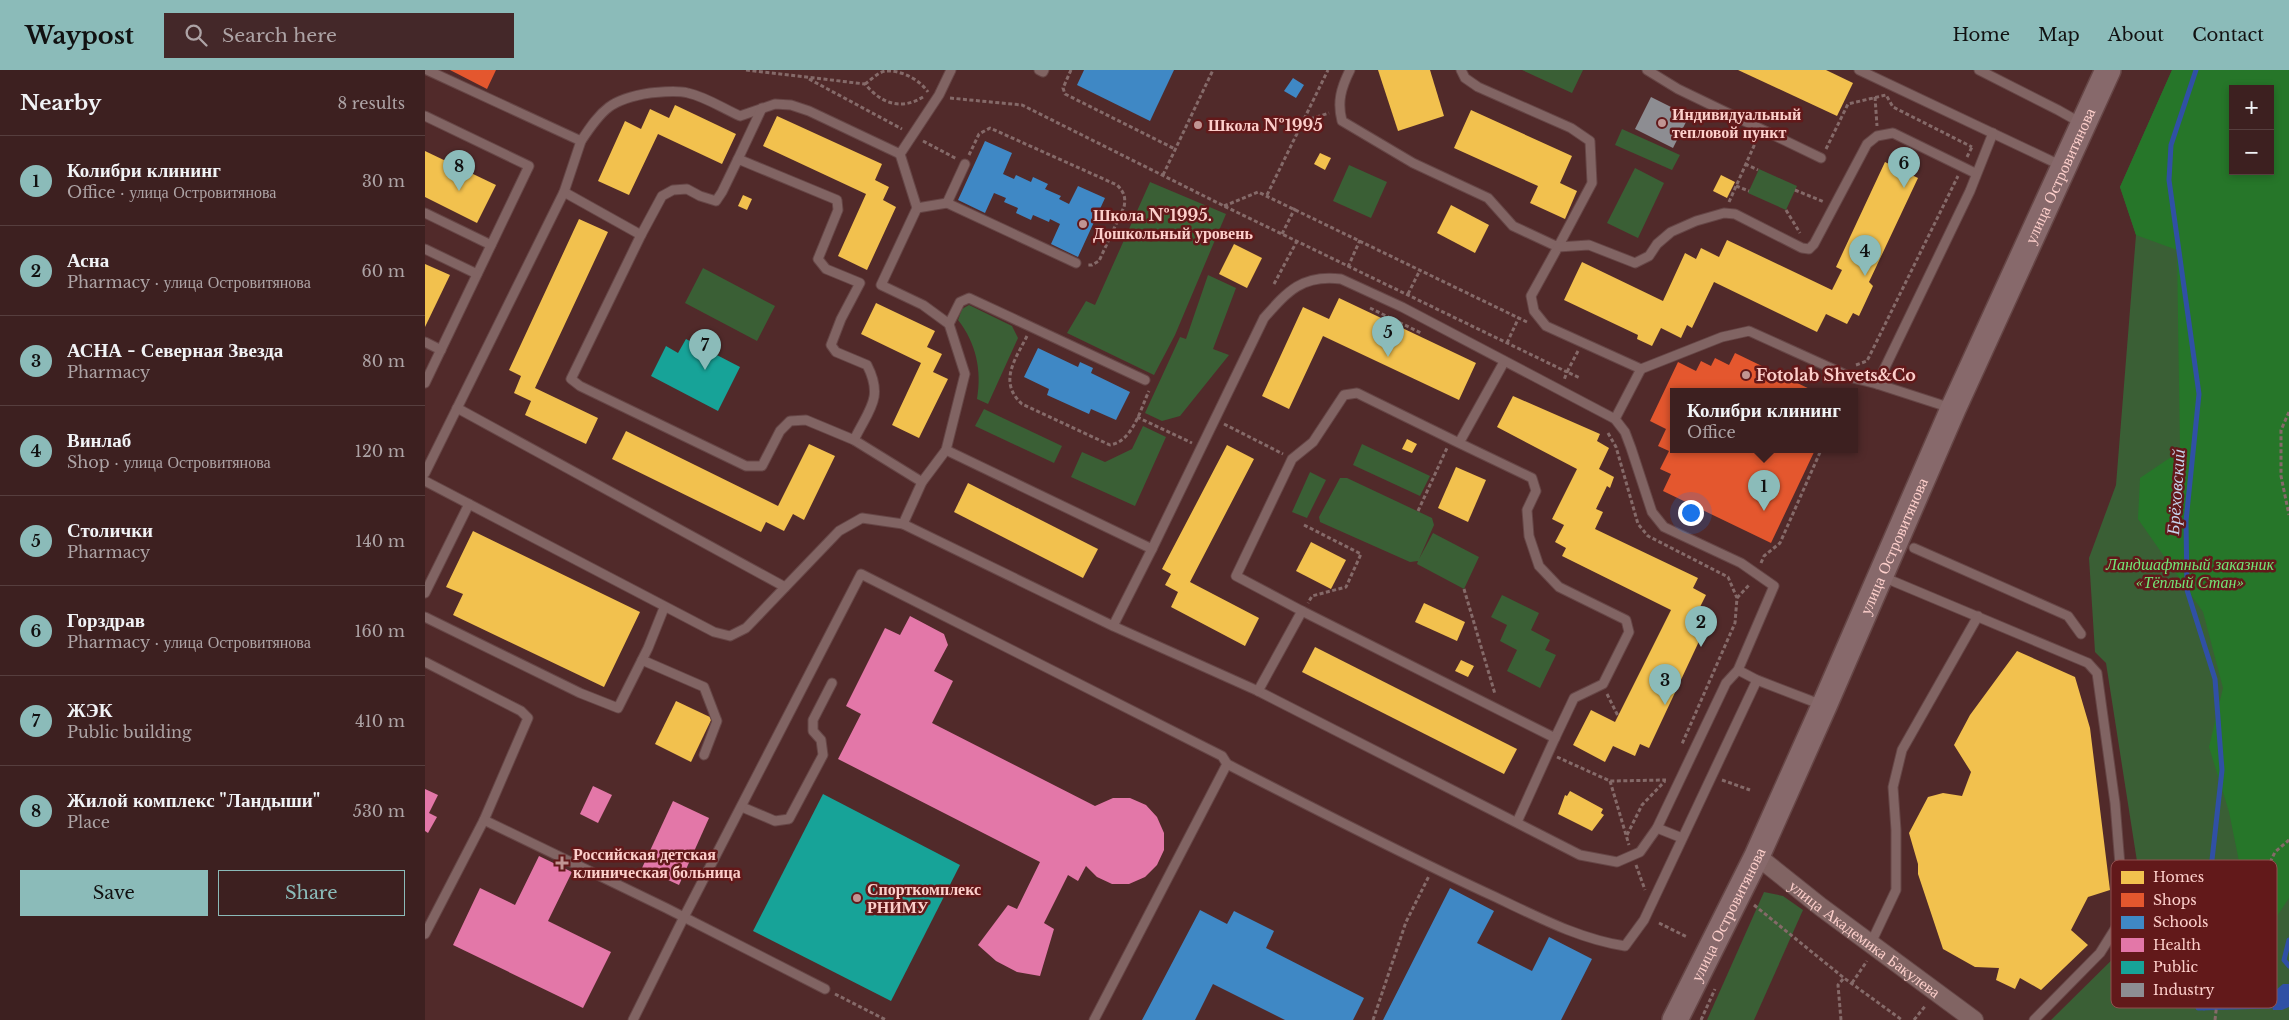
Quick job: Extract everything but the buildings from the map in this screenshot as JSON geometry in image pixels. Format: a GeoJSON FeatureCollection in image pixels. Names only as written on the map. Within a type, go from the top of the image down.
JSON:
{"type":"FeatureCollection","features":[{"type":"Feature","properties":{"kind":"main road","name":"улица Островитянова"},"geometry":{"type":"LineString","coordinates":[[1675,1020],[1757,856],[1953,409],[2108,70]]}},
{"type":"Feature","properties":{"kind":"street","name":"улица Академика Бакулева"},"geometry":{"type":"LineString","coordinates":[[1757,856],[1821,907],[1974,1020]]}},
{"type":"Feature","properties":{"kind":"lane"},"geometry":{"type":"LineString","coordinates":[[427,70],[581,141]]}},
{"type":"Feature","properties":{"kind":"lane"},"geometry":{"type":"LineString","coordinates":[[900,154],[939,95],[951,70]]}},
{"type":"Feature","properties":{"kind":"lane"},"geometry":{"type":"LineString","coordinates":[[1039,70],[1043,72],[1044,70]]}},
{"type":"Feature","properties":{"kind":"lane"},"geometry":{"type":"LineString","coordinates":[[1350,70],[1341,88],[1339,109],[1342,122],[1413,163],[1488,198],[1513,226],[1558,247],[1589,245],[1635,263],[1649,256],[1657,244],[1671,232],[1696,221],[1724,213],[1735,214],[1802,248],[1809,249],[1814,244],[1867,144],[1877,136],[1893,133],[1975,173]]}},
{"type":"Feature","properties":{"kind":"lane"},"geometry":{"type":"LineString","coordinates":[[1461,70],[1465,78],[1477,87],[1571,128],[1590,141],[1592,183],[1531,296],[1534,311],[1547,326],[1641,370]]}},
{"type":"Feature","properties":{"kind":"lane"},"geometry":{"type":"LineString","coordinates":[[1647,70],[1678,89],[1821,158]]}},
{"type":"Feature","properties":{"kind":"lane"},"geometry":{"type":"LineString","coordinates":[[1859,70],[2064,166]]}},
{"type":"Feature","properties":{"kind":"lane"},"geometry":{"type":"LineString","coordinates":[[1979,70],[2058,110],[2083,125]]}},
{"type":"Feature","properties":{"kind":"lane"},"geometry":{"type":"LineString","coordinates":[[425,473],[564,192],[581,141],[592,124],[607,108],[625,97],[667,91],[686,92],[708,100],[740,116],[775,104],[800,108],[900,154],[917,208],[881,285],[923,306],[949,324],[965,374],[946,450],[922,482],[903,524]]}},
{"type":"Feature","properties":{"kind":"lane"},"geometry":{"type":"LineString","coordinates":[[762,108],[716,201],[687,189],[673,190],[662,196],[641,234],[571,378],[580,386],[746,466],[762,466],[780,431],[790,421],[807,420],[854,440],[922,482]]}},
{"type":"Feature","properties":{"kind":"lane"},"geometry":{"type":"LineString","coordinates":[[425,116],[529,166],[426,378]]}},
{"type":"Feature","properties":{"kind":"lane"},"geometry":{"type":"LineString","coordinates":[[1877,384],[1970,191],[1975,173],[1993,133]]}},
{"type":"Feature","properties":{"kind":"lane"},"geometry":{"type":"LineString","coordinates":[[738,159],[837,200],[838,210],[818,259],[826,268],[860,283],[841,319],[831,345],[837,352],[867,365],[875,380],[876,388],[876,394],[854,440]]}},
{"type":"Feature","properties":{"kind":"lane"},"geometry":{"type":"LineString","coordinates":[[947,203],[965,164]]}},
{"type":"Feature","properties":{"kind":"lane"},"geometry":{"type":"LineString","coordinates":[[564,192],[641,234]]}},
{"type":"Feature","properties":{"kind":"lane"},"geometry":{"type":"LineString","coordinates":[[917,208],[947,203],[1076,263]]}},
{"type":"Feature","properties":{"kind":"lane"},"geometry":{"type":"LineString","coordinates":[[425,213],[491,245]]}},
{"type":"Feature","properties":{"kind":"lane"},"geometry":{"type":"LineString","coordinates":[[425,249],[477,274]]}},
{"type":"Feature","properties":{"kind":"lane"},"geometry":{"type":"LineString","coordinates":[[425,482],[664,608],[714,632],[730,636],[746,628],[839,531],[863,518],[903,524],[1113,626],[1258,691],[1581,855],[1617,862],[1640,852],[1657,828],[1726,683],[1738,670],[1774,586],[1756,572],[1664,526],[1653,512],[1625,432],[1615,419],[1402,307],[1341,279],[1312,279],[1287,292],[1264,318],[1113,626]]}},
{"type":"Feature","properties":{"kind":"lane"},"geometry":{"type":"LineString","coordinates":[[949,324],[960,302],[969,298],[1145,380]]}},
{"type":"Feature","properties":{"kind":"lane"},"geometry":{"type":"LineString","coordinates":[[1615,419],[1641,370],[1721,337],[1749,331],[1853,378],[1953,409]]}},
{"type":"Feature","properties":{"kind":"lane"},"geometry":{"type":"LineString","coordinates":[[425,342],[441,350]]}},
{"type":"Feature","properties":{"kind":"lane"},"geometry":{"type":"LineString","coordinates":[[1455,441],[1501,360]]}},
{"type":"Feature","properties":{"kind":"lane"},"geometry":{"type":"LineString","coordinates":[[1517,822],[1574,698],[1603,684],[1629,632],[1626,620],[1559,587],[1539,566],[1529,536],[1527,510],[1537,491],[1532,478],[1357,393],[1344,395],[1313,442],[1292,459],[1236,576],[1302,612],[1555,738]]}},
{"type":"Feature","properties":{"kind":"lane"},"geometry":{"type":"LineString","coordinates":[[457,408],[785,587]]}},
{"type":"Feature","properties":{"kind":"lane"},"geometry":{"type":"LineString","coordinates":[[946,450],[1152,549]]}},
{"type":"Feature","properties":{"kind":"lane"},"geometry":{"type":"LineString","coordinates":[[425,593],[469,504]]}},
{"type":"Feature","properties":{"kind":"lane"},"geometry":{"type":"LineString","coordinates":[[1914,548],[2068,616],[2081,634]]}},
{"type":"Feature","properties":{"kind":"lane"},"geometry":{"type":"LineString","coordinates":[[633,1020],[861,574],[1222,756],[1227,764],[1433,869],[1547,921],[1606,943],[1625,946],[1644,920],[1757,680]]}},
{"type":"Feature","properties":{"kind":"lane"},"geometry":{"type":"LineString","coordinates":[[1881,576],[2088,663],[2097,673],[2115,803],[2120,860]]}},
{"type":"Feature","properties":{"kind":"lane"},"geometry":{"type":"LineString","coordinates":[[425,617],[580,692],[618,708],[642,660],[664,608]]}},
{"type":"Feature","properties":{"kind":"lane"},"geometry":{"type":"LineString","coordinates":[[1258,691],[1302,612]]}},
{"type":"Feature","properties":{"kind":"lane"},"geometry":{"type":"LineString","coordinates":[[1874,946],[1896,890],[1896,830],[1893,787],[1902,750],[1978,616]]}},
{"type":"Feature","properties":{"kind":"lane"},"geometry":{"type":"LineString","coordinates":[[642,660],[704,687],[717,721],[704,755]]}},
{"type":"Feature","properties":{"kind":"lane"},"geometry":{"type":"LineString","coordinates":[[425,662],[521,711],[528,718],[483,820],[425,934]]}},
{"type":"Feature","properties":{"kind":"lane"},"geometry":{"type":"LineString","coordinates":[[1738,670],[1757,680],[1824,706]]}},
{"type":"Feature","properties":{"kind":"lane"},"geometry":{"type":"LineString","coordinates":[[742,807],[775,821],[789,819],[823,755],[821,740],[813,731],[813,720],[832,683]]}},
{"type":"Feature","properties":{"kind":"lane"},"geometry":{"type":"LineString","coordinates":[[1094,1020],[1227,764]]}},
{"type":"Feature","properties":{"kind":"lane"},"geometry":{"type":"LineString","coordinates":[[483,820],[684,917],[825,989]]}},
{"type":"Feature","properties":{"kind":"lane"},"geometry":{"type":"LineString","coordinates":[[1657,828],[1682,838]]}},
{"type":"Feature","properties":{"kind":"lane"},"geometry":{"type":"LineString","coordinates":[[2034,1020],[2100,953],[2111,935]]}},
{"type":"Feature","properties":{"kind":"path"},"geometry":{"type":"LineString","coordinates":[[745,70],[865,84],[877,98],[887,102],[908,104],[929,93]]}},
{"type":"Feature","properties":{"kind":"path"},"geometry":{"type":"LineString","coordinates":[[1071,70],[1063,88],[1065,94],[1175,148]]}},
{"type":"Feature","properties":{"kind":"path"},"geometry":{"type":"LineString","coordinates":[[1163,175],[1213,70]]}},
{"type":"Feature","properties":{"kind":"path"},"geometry":{"type":"LineString","coordinates":[[1267,196],[1328,70]]}},
{"type":"Feature","properties":{"kind":"path"},"geometry":{"type":"LineString","coordinates":[[865,84],[878,74],[886,71],[898,71],[917,80],[929,93],[1022,105],[1224,206],[1580,378]]}},
{"type":"Feature","properties":{"kind":"path"},"geometry":{"type":"LineString","coordinates":[[806,77],[965,164],[979,134],[990,128],[1117,185],[1123,190],[1124,207],[1099,261],[1092,265],[1076,263]]}},
{"type":"Feature","properties":{"kind":"path"},"geometry":{"type":"LineString","coordinates":[[1821,158],[1848,104],[1886,95],[1893,107],[1972,147],[1985,151]]}},
{"type":"Feature","properties":{"kind":"path"},"geometry":{"type":"LineString","coordinates":[[1875,97],[1877,136]]}},
{"type":"Feature","properties":{"kind":"path"},"geometry":{"type":"LineString","coordinates":[[1303,121],[1339,109]]}},
{"type":"Feature","properties":{"kind":"path"},"geometry":{"type":"LineString","coordinates":[[1724,213],[1761,129]]}},
{"type":"Feature","properties":{"kind":"path"},"geometry":{"type":"LineString","coordinates":[[1867,361],[1972,147]]}},
{"type":"Feature","properties":{"kind":"path"},"geometry":{"type":"LineString","coordinates":[[1745,164],[1759,170]]}},
{"type":"Feature","properties":{"kind":"path"},"geometry":{"type":"LineString","coordinates":[[1736,186],[1749,191]]}},
{"type":"Feature","properties":{"kind":"path"},"geometry":{"type":"LineString","coordinates":[[1795,190],[1834,206]]}},
{"type":"Feature","properties":{"kind":"path"},"geometry":{"type":"LineString","coordinates":[[1224,206],[1258,192],[1295,208],[1535,326]]}},
{"type":"Feature","properties":{"kind":"path"},"geometry":{"type":"LineString","coordinates":[[1282,234],[1295,208]]}},
{"type":"Feature","properties":{"kind":"path"},"geometry":{"type":"LineString","coordinates":[[1786,210],[1809,249]]}},
{"type":"Feature","properties":{"kind":"path"},"geometry":{"type":"LineString","coordinates":[[1341,279],[1360,240]]}},
{"type":"Feature","properties":{"kind":"path"},"geometry":{"type":"LineString","coordinates":[[1274,284],[1297,241]]}},
{"type":"Feature","properties":{"kind":"path"},"geometry":{"type":"LineString","coordinates":[[1362,304],[1430,337]]}},
{"type":"Feature","properties":{"kind":"path"},"geometry":{"type":"LineString","coordinates":[[1501,360],[1518,318],[1533,304]]}},
{"type":"Feature","properties":{"kind":"path"},"geometry":{"type":"LineString","coordinates":[[1031,326],[1009,373],[1010,388],[1022,404],[1110,445],[1117,444],[1127,438],[1137,417],[1150,387],[1145,380]]}},
{"type":"Feature","properties":{"kind":"path"},"geometry":{"type":"LineString","coordinates":[[1560,389],[1580,348],[1586,351]]}},
{"type":"Feature","properties":{"kind":"path"},"geometry":{"type":"LineString","coordinates":[[2289,412],[2281,430],[2281,476],[2289,515]]}},
{"type":"Feature","properties":{"kind":"path"},"geometry":{"type":"LineString","coordinates":[[1137,417],[1202,447]]}},
{"type":"Feature","properties":{"kind":"path"},"geometry":{"type":"LineString","coordinates":[[1215,420],[1292,459]]}},
{"type":"Feature","properties":{"kind":"path"},"geometry":{"type":"LineString","coordinates":[[1606,428],[1616,447],[1638,524],[1648,536],[1728,577],[1737,598],[1735,624],[1681,745]]}},
{"type":"Feature","properties":{"kind":"path"},"geometry":{"type":"LineString","coordinates":[[1418,511],[1455,441]]}},
{"type":"Feature","properties":{"kind":"path"},"geometry":{"type":"LineString","coordinates":[[1737,598],[1749,586],[1765,556],[1779,543],[1820,453]]}},
{"type":"Feature","properties":{"kind":"path"},"geometry":{"type":"LineString","coordinates":[[1302,612],[1312,596],[1346,587],[1361,554],[1304,524]]}},
{"type":"Feature","properties":{"kind":"path"},"geometry":{"type":"LineString","coordinates":[[1464,589],[1500,711]]}},
{"type":"Feature","properties":{"kind":"path"},"geometry":{"type":"LineString","coordinates":[[1603,684],[1618,716]]}},
{"type":"Feature","properties":{"kind":"path"},"geometry":{"type":"LineString","coordinates":[[1548,753],[1610,781],[1681,779]]}},
{"type":"Feature","properties":{"kind":"path"},"geometry":{"type":"LineString","coordinates":[[1627,835],[1642,805],[1666,780],[1669,771]]}},
{"type":"Feature","properties":{"kind":"path"},"geometry":{"type":"LineString","coordinates":[[1723,780],[1750,790]]}},
{"type":"Feature","properties":{"kind":"path"},"geometry":{"type":"LineString","coordinates":[[2271,860],[2275,852],[2289,840]]}},
{"type":"Feature","properties":{"kind":"path"},"geometry":{"type":"LineString","coordinates":[[1373,1020],[1406,922],[1433,869]]}},
{"type":"Feature","properties":{"kind":"path"},"geometry":{"type":"LineString","coordinates":[[1753,904],[1845,978],[1902,1020]]}},
{"type":"Feature","properties":{"kind":"path"},"geometry":{"type":"LineString","coordinates":[[1659,923],[1687,937]]}},
{"type":"Feature","properties":{"kind":"path"},"geometry":{"type":"LineString","coordinates":[[1852,983],[1874,946]]}},
{"type":"Feature","properties":{"kind":"path"},"geometry":{"type":"LineString","coordinates":[[1841,1020],[1838,985],[1845,978]]}},
{"type":"Feature","properties":{"kind":"path"},"geometry":{"type":"LineString","coordinates":[[825,989],[886,1020]]}},
{"type":"Feature","properties":{"kind":"green space"},"geometry":{"type":"Polygon","coordinates":[[[1522,70],[1583,70],[1572,93],[1522,70]]]}},
{"type":"Feature","properties":{"kind":"green space","name":"Ландшафтный заказник «Тёплый Стан»"},"geometry":{"type":"Polygon","coordinates":[[[2172,70],[2289,70],[2289,1020],[2051,1020],[2111,961],[2111,1008],[2277,1008],[2277,860],[2137,860],[2106,663],[2095,652],[2089,558],[2116,485],[2136,235],[2120,187],[2172,70]]]}},
{"type":"Feature","properties":{"kind":"green space"},"geometry":{"type":"Polygon","coordinates":[[[2172,70],[2289,70],[2289,898],[2277,916],[2277,860],[2239,860],[2229,812],[2209,747],[2223,688],[2203,612],[2138,519],[2140,478],[2180,451],[2177,250],[2136,235],[2120,187],[2172,70]]]}},
{"type":"Feature","properties":{"kind":"green space"},"geometry":{"type":"Polygon","coordinates":[[[1622,129],[1680,155],[1672,170],[1615,145],[1622,129]]]}},
{"type":"Feature","properties":{"kind":"green space"},"geometry":{"type":"Polygon","coordinates":[[[1349,165],[1387,182],[1371,218],[1333,201],[1349,165]]]}},
{"type":"Feature","properties":{"kind":"green space"},"geometry":{"type":"Polygon","coordinates":[[[1635,168],[1664,183],[1638,238],[1607,223],[1635,168]]]}},
{"type":"Feature","properties":{"kind":"green space"},"geometry":{"type":"Polygon","coordinates":[[[1759,169],[1797,186],[1786,210],[1748,193],[1759,169]]]}},
{"type":"Feature","properties":{"kind":"green space"},"geometry":{"type":"Polygon","coordinates":[[[1150,182],[1226,214],[1175,335],[1154,375],[1067,333],[1086,301],[1095,305],[1150,182]]]}},
{"type":"Feature","properties":{"kind":"green space"},"geometry":{"type":"Polygon","coordinates":[[[703,268],[775,306],[757,341],[685,303],[703,268]]]}},
{"type":"Feature","properties":{"kind":"green space"},"geometry":{"type":"Polygon","coordinates":[[[1208,275],[1236,288],[1213,349],[1229,355],[1180,416],[1162,421],[1145,413],[1180,337],[1186,339],[1208,275]]]}},
{"type":"Feature","properties":{"kind":"green space"},"geometry":{"type":"Polygon","coordinates":[[[969,305],[1012,326],[1018,338],[988,404],[977,399],[979,378],[976,357],[969,338],[958,320],[962,309],[969,305]]]}},
{"type":"Feature","properties":{"kind":"green space"},"geometry":{"type":"Polygon","coordinates":[[[984,409],[1062,446],[1054,463],[975,426],[984,409]]]}},
{"type":"Feature","properties":{"kind":"green space"},"geometry":{"type":"Polygon","coordinates":[[[1143,426],[1166,437],[1135,506],[1071,477],[1082,452],[1105,462],[1132,449],[1143,426]]]}},
{"type":"Feature","properties":{"kind":"green space"},"geometry":{"type":"Polygon","coordinates":[[[1362,444],[1430,476],[1420,496],[1353,465],[1362,444]]]}},
{"type":"Feature","properties":{"kind":"green space"},"geometry":{"type":"Polygon","coordinates":[[[1310,472],[1326,480],[1307,518],[1292,512],[1310,472]]]}},
{"type":"Feature","properties":{"kind":"green space"},"geometry":{"type":"Polygon","coordinates":[[[1340,478],[1347,478],[1432,518],[1434,525],[1419,559],[1433,533],[1479,557],[1464,589],[1417,564],[1418,561],[1410,562],[1320,522],[1319,517],[1340,478]]]}},
{"type":"Feature","properties":{"kind":"green space"},"geometry":{"type":"Polygon","coordinates":[[[1502,595],[1539,613],[1531,630],[1550,640],[1545,650],[1556,655],[1540,688],[1507,671],[1517,650],[1500,641],[1507,625],[1491,617],[1502,595]]]}},
{"type":"Feature","properties":{"kind":"green space"},"geometry":{"type":"Polygon","coordinates":[[[1764,892],[1783,896],[1803,910],[1754,1020],[1707,1020],[1764,892]]]}},
{"type":"Feature","properties":{"kind":"water"},"geometry":{"type":"Polygon","coordinates":[[[2283,984],[2289,984],[2289,1007],[2282,1010],[2273,1010],[2272,1008],[2277,1008],[2277,989],[2283,984]]]}},
{"type":"Feature","properties":{"kind":"waterway","name":"Брёховский"},"geometry":{"type":"LineString","coordinates":[[2196,70],[2171,145],[2169,180],[2199,394],[2186,521],[2187,590],[2215,679],[2222,770],[2212,860]]}},
{"type":"Feature","properties":{"kind":"waterway"},"geometry":{"type":"LineString","coordinates":[[2289,940],[2284,960],[2289,966]]}},
{"type":"Feature","properties":{"kind":"waterway"},"geometry":{"type":"LineString","coordinates":[[2277,1004],[2289,1001]]}},
{"type":"Feature","properties":{"kind":"place","name":"Индивидуальный тепловой пункт"},"geometry":{"type":"Point","coordinates":[1662,123]}},
{"type":"Feature","properties":{"kind":"place","name":"Школа №1995"},"geometry":{"type":"Point","coordinates":[1198,125]}},
{"type":"Feature","properties":{"kind":"place","name":"Горздрав"},"geometry":{"type":"Point","coordinates":[1904,188]}},
{"type":"Feature","properties":{"kind":"place","name":"Жилой комплекс \"Ландыши\""},"geometry":{"type":"Point","coordinates":[459,191]}},
{"type":"Feature","properties":{"kind":"place","name":"Школа №1995. Дошкольный уровень"},"geometry":{"type":"Point","coordinates":[1083,224]}},
{"type":"Feature","properties":{"kind":"place","name":"Винлаб"},"geometry":{"type":"Point","coordinates":[1865,276]}},
{"type":"Feature","properties":{"kind":"place","name":"Столички"},"geometry":{"type":"Point","coordinates":[1388,357]}},
{"type":"Feature","properties":{"kind":"place","name":"ЖЭК"},"geometry":{"type":"Point","coordinates":[705,370]}},
{"type":"Feature","properties":{"kind":"place","name":"Fotolab Shvets&Co"},"geometry":{"type":"Point","coordinates":[1746,375]}},
{"type":"Feature","properties":{"kind":"place","name":"Колибри клининг"},"geometry":{"type":"Point","coordinates":[1764,511]}},
{"type":"Feature","properties":{"kind":"place","name":"Асна"},"geometry":{"type":"Point","coordinates":[1701,647]}},
{"type":"Feature","properties":{"kind":"place","name":"АСНА - Северная Звезда"},"geometry":{"type":"Point","coordinates":[1665,705]}},
{"type":"Feature","properties":{"kind":"place","name":"Российская детская клиническая больница"},"geometry":{"type":"Point","coordinates":[562,863]}},
{"type":"Feature","properties":{"kind":"place","name":"Спорткомплекс РНИМУ"},"geometry":{"type":"Point","coordinates":[857,898]}}]}
